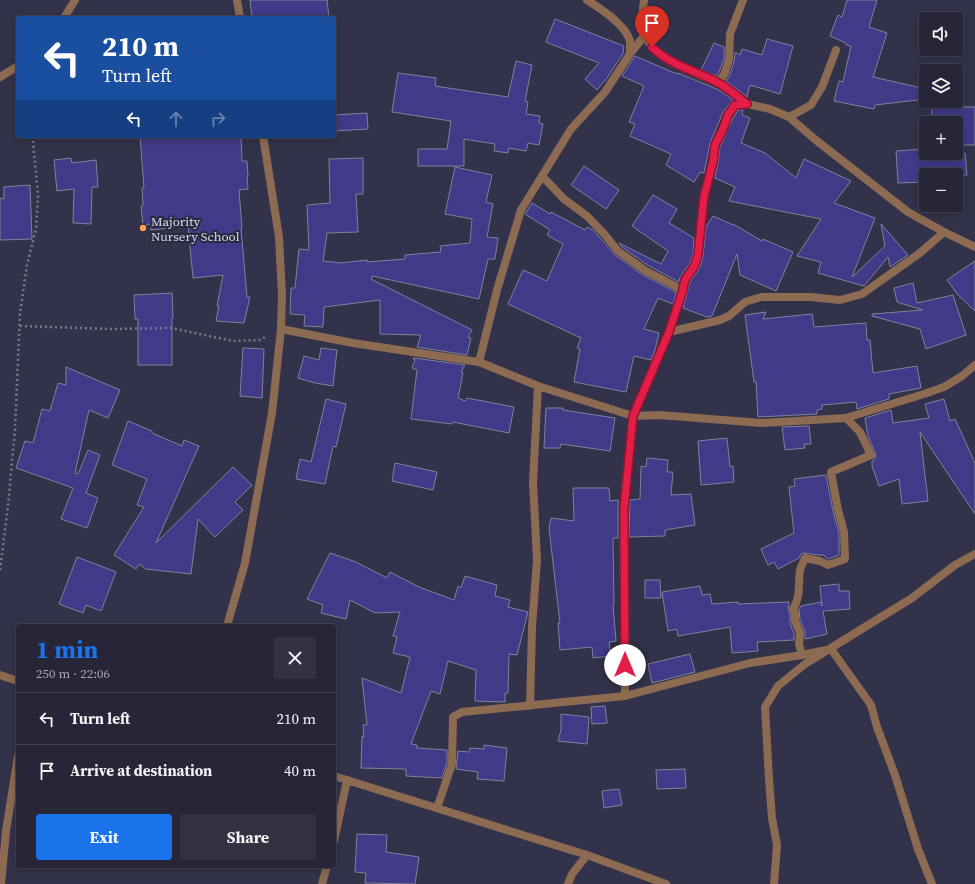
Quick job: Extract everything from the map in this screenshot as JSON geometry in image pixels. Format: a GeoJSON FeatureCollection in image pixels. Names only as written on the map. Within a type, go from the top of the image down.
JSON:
{"type":"FeatureCollection","features":[{"type":"Feature","properties":{"kind":"street"},"geometry":{"type":"LineString","coordinates":[[65,16],[75,0]]}},
{"type":"Feature","properties":{"kind":"street"},"geometry":{"type":"LineString","coordinates":[[237,0],[240,16]]}},
{"type":"Feature","properties":{"kind":"street"},"geometry":{"type":"LineString","coordinates":[[587,0],[602,10],[625,32],[630,41],[630,54]]}},
{"type":"Feature","properties":{"kind":"street"},"geometry":{"type":"LineString","coordinates":[[644,0],[642,17],[644,36],[652,47],[660,55],[672,63],[722,85],[747,104]]}},
{"type":"Feature","properties":{"kind":"street"},"geometry":{"type":"LineString","coordinates":[[717,83],[724,75],[729,60],[730,34],[743,0]]}},
{"type":"Feature","properties":{"kind":"street"},"geometry":{"type":"LineString","coordinates":[[479,362],[497,290],[521,210],[571,129],[605,92],[630,54],[644,36]]}},
{"type":"Feature","properties":{"kind":"street"},"geometry":{"type":"LineString","coordinates":[[789,117],[811,105],[822,87],[836,50]]}},
{"type":"Feature","properties":{"kind":"street"},"geometry":{"type":"LineString","coordinates":[[0,77],[16,67]]}},
{"type":"Feature","properties":{"kind":"street"},"geometry":{"type":"LineString","coordinates":[[625,696],[624,509],[633,416],[669,332],[685,280],[695,265],[698,254],[704,197],[713,162],[715,145],[728,115],[735,105],[747,104],[770,109],[789,117],[817,141],[908,212],[975,247]]}},
{"type":"Feature","properties":{"kind":"street"},"geometry":{"type":"LineString","coordinates":[[228,624],[245,563],[272,414],[281,329],[282,295],[279,237],[262,138]]}},
{"type":"Feature","properties":{"kind":"street"},"geometry":{"type":"LineString","coordinates":[[542,176],[564,199],[587,216],[618,251],[646,271],[676,286],[682,293]]}},
{"type":"Feature","properties":{"kind":"street"},"geometry":{"type":"LineString","coordinates":[[669,332],[720,320],[729,316],[745,302],[761,298],[811,297],[840,300],[862,294],[915,257],[944,232]]}},
{"type":"Feature","properties":{"kind":"street"},"geometry":{"type":"LineString","coordinates":[[281,329],[353,343],[479,362],[538,386],[633,416],[659,415],[761,423],[846,418],[944,387],[962,376],[975,365]]}},
{"type":"Feature","properties":{"kind":"street"},"geometry":{"type":"LineString","coordinates":[[530,706],[532,627],[537,560],[533,482],[538,386]]}},
{"type":"Feature","properties":{"kind":"street"},"geometry":{"type":"LineString","coordinates":[[802,655],[800,633],[795,621],[795,613],[793,609],[796,604],[800,586],[800,569],[805,558],[820,561],[828,566],[845,559],[844,532],[838,510],[831,472],[871,455],[860,432],[846,418]]}},
{"type":"Feature","properties":{"kind":"street"},"geometry":{"type":"LineString","coordinates":[[774,884],[777,845],[772,818],[765,707],[778,686],[805,664],[912,598],[955,565],[975,554]]}},
{"type":"Feature","properties":{"kind":"street"},"geometry":{"type":"LineString","coordinates":[[437,808],[452,764],[453,717],[462,712],[625,696],[750,663],[802,655],[831,648]]}},
{"type":"Feature","properties":{"kind":"street"},"geometry":{"type":"LineString","coordinates":[[831,648],[871,706],[877,727],[897,781],[918,849],[932,884]]}},
{"type":"Feature","properties":{"kind":"street"},"geometry":{"type":"LineString","coordinates":[[0,675],[16,680]]}},
{"type":"Feature","properties":{"kind":"street"},"geometry":{"type":"LineString","coordinates":[[1,884],[6,831],[16,768]]}},
{"type":"Feature","properties":{"kind":"street"},"geometry":{"type":"LineString","coordinates":[[336,777],[587,855],[666,884]]}},
{"type":"Feature","properties":{"kind":"street"},"geometry":{"type":"LineString","coordinates":[[336,832],[347,780]]}},
{"type":"Feature","properties":{"kind":"street"},"geometry":{"type":"LineString","coordinates":[[568,884],[572,874],[587,855]]}},
{"type":"Feature","properties":{"kind":"street"},"geometry":{"type":"LineString","coordinates":[[322,884],[326,868]]}},
{"type":"Feature","properties":{"kind":"path"},"geometry":{"type":"LineString","coordinates":[[0,570],[15,429],[20,326],[27,265],[36,229],[38,196],[33,141]]}},
{"type":"Feature","properties":{"kind":"path"},"geometry":{"type":"LineString","coordinates":[[20,326],[171,328],[233,341],[260,340],[281,329]]}},
{"type":"Feature","properties":{"kind":"building"},"geometry":{"type":"Polygon","coordinates":[[[250,0],[327,0],[329,16],[252,16],[250,0]]]}},
{"type":"Feature","properties":{"kind":"building"},"geometry":{"type":"Polygon","coordinates":[[[847,0],[877,0],[869,27],[887,33],[873,77],[919,87],[919,100],[875,105],[874,109],[834,101],[839,81],[843,82],[851,46],[846,45],[846,43],[830,36],[838,15],[842,17],[847,0]]]}},
{"type":"Feature","properties":{"kind":"building"},"geometry":{"type":"Polygon","coordinates":[[[555,19],[624,46],[624,52],[607,78],[597,90],[585,79],[599,63],[546,42],[555,19]]]}},
{"type":"Feature","properties":{"kind":"building"},"geometry":{"type":"Polygon","coordinates":[[[767,39],[793,46],[780,94],[750,85],[747,97],[726,81],[729,77],[734,62],[735,52],[740,55],[742,49],[762,55],[767,39]]]}},
{"type":"Feature","properties":{"kind":"building"},"geometry":{"type":"Polygon","coordinates":[[[714,43],[724,47],[724,59],[716,76],[701,70],[714,43]]]}},
{"type":"Feature","properties":{"kind":"building"},"geometry":{"type":"Polygon","coordinates":[[[635,56],[719,90],[733,100],[723,112],[710,143],[704,173],[700,172],[694,182],[666,165],[671,154],[630,136],[635,124],[629,122],[644,86],[622,76],[635,56]]]}},
{"type":"Feature","properties":{"kind":"building"},"geometry":{"type":"Polygon","coordinates":[[[516,61],[532,65],[525,101],[528,102],[526,114],[540,116],[539,123],[543,124],[539,145],[528,143],[526,151],[509,148],[508,153],[494,151],[495,144],[464,139],[464,166],[418,166],[418,149],[447,149],[451,121],[392,112],[398,73],[436,78],[435,86],[508,97],[516,61]]]}},
{"type":"Feature","properties":{"kind":"building"},"geometry":{"type":"Polygon","coordinates":[[[975,107],[975,145],[963,145],[963,116],[932,116],[932,108],[975,107]]]}},
{"type":"Feature","properties":{"kind":"building"},"geometry":{"type":"Polygon","coordinates":[[[738,110],[743,110],[742,115],[750,118],[741,143],[765,153],[796,178],[804,159],[851,181],[834,203],[875,218],[852,277],[885,246],[881,224],[908,255],[890,267],[888,257],[864,286],[818,273],[821,262],[797,256],[821,219],[729,201],[735,187],[715,178],[720,147],[738,110]]]}},
{"type":"Feature","properties":{"kind":"building"},"geometry":{"type":"Polygon","coordinates":[[[367,113],[368,129],[336,131],[336,115],[367,113]]]}},
{"type":"Feature","properties":{"kind":"building"},"geometry":{"type":"Polygon","coordinates":[[[140,138],[241,138],[242,161],[247,161],[248,189],[239,190],[241,228],[247,297],[250,297],[244,323],[216,321],[219,306],[217,306],[223,275],[193,278],[188,226],[151,230],[150,224],[143,225],[141,206],[143,206],[142,188],[144,188],[140,138]]]}},
{"type":"Feature","properties":{"kind":"building"},"geometry":{"type":"Polygon","coordinates":[[[919,149],[919,160],[963,160],[963,153],[965,153],[967,175],[963,175],[963,168],[919,168],[919,182],[898,183],[896,151],[919,149]]]}},
{"type":"Feature","properties":{"kind":"building"},"geometry":{"type":"Polygon","coordinates":[[[71,158],[72,163],[96,160],[98,187],[92,187],[91,224],[73,223],[74,189],[57,191],[54,160],[71,158]]]}},
{"type":"Feature","properties":{"kind":"building"},"geometry":{"type":"Polygon","coordinates":[[[363,158],[363,194],[356,194],[358,232],[327,233],[323,261],[341,263],[367,260],[367,262],[405,259],[405,255],[441,252],[440,246],[470,243],[472,219],[445,214],[455,167],[492,175],[486,202],[493,204],[487,237],[498,238],[495,259],[488,259],[479,299],[372,276],[371,279],[472,330],[468,337],[471,338],[467,355],[417,347],[421,335],[380,334],[380,300],[324,307],[323,327],[304,326],[305,315],[290,314],[291,288],[295,288],[299,249],[309,250],[307,205],[330,203],[329,159],[363,158]]]}},
{"type":"Feature","properties":{"kind":"building"},"geometry":{"type":"Polygon","coordinates":[[[584,166],[619,190],[606,209],[571,185],[584,166]]]}},
{"type":"Feature","properties":{"kind":"building"},"geometry":{"type":"Polygon","coordinates":[[[30,185],[32,239],[0,240],[0,198],[4,199],[4,187],[30,185]]]}},
{"type":"Feature","properties":{"kind":"building"},"geometry":{"type":"Polygon","coordinates":[[[653,195],[677,209],[669,223],[694,238],[693,254],[690,263],[680,277],[679,282],[649,266],[622,247],[619,243],[661,264],[668,251],[632,226],[653,195]]]}},
{"type":"Feature","properties":{"kind":"building"},"geometry":{"type":"Polygon","coordinates":[[[532,203],[550,214],[551,212],[585,230],[587,227],[593,230],[615,255],[643,275],[672,290],[676,294],[673,304],[658,298],[644,329],[659,333],[655,350],[651,360],[634,356],[626,392],[574,382],[580,349],[577,348],[581,338],[508,304],[523,270],[547,281],[563,244],[547,235],[550,230],[525,214],[532,203]]]}},
{"type":"Feature","properties":{"kind":"building"},"geometry":{"type":"Polygon","coordinates":[[[713,216],[733,224],[762,241],[763,239],[793,252],[776,291],[740,275],[737,254],[712,316],[707,317],[683,308],[690,282],[700,267],[703,256],[706,227],[713,216]]]}},
{"type":"Feature","properties":{"kind":"building"},"geometry":{"type":"Polygon","coordinates":[[[975,261],[975,311],[958,295],[947,280],[975,261]]]}},
{"type":"Feature","properties":{"kind":"building"},"geometry":{"type":"Polygon","coordinates":[[[913,283],[917,303],[953,295],[966,335],[926,349],[920,329],[872,316],[872,314],[923,310],[897,302],[894,288],[913,283]]]}},
{"type":"Feature","properties":{"kind":"building"},"geometry":{"type":"Polygon","coordinates":[[[172,293],[172,365],[138,365],[138,319],[135,319],[134,295],[172,293]]]}},
{"type":"Feature","properties":{"kind":"building"},"geometry":{"type":"Polygon","coordinates":[[[766,312],[763,319],[812,314],[814,327],[866,323],[867,340],[870,340],[873,373],[917,366],[921,388],[889,394],[889,399],[857,409],[856,402],[822,405],[822,409],[817,410],[817,414],[758,417],[756,382],[754,382],[745,315],[766,312]]]}},
{"type":"Feature","properties":{"kind":"building"},"geometry":{"type":"Polygon","coordinates":[[[243,348],[264,349],[262,398],[240,396],[243,348]]]}},
{"type":"Feature","properties":{"kind":"building"},"geometry":{"type":"Polygon","coordinates":[[[321,348],[337,350],[333,386],[298,378],[304,356],[319,360],[321,348]]]}},
{"type":"Feature","properties":{"kind":"building"},"geometry":{"type":"Polygon","coordinates":[[[413,359],[465,365],[461,372],[463,373],[458,398],[465,401],[467,398],[514,407],[509,433],[453,422],[452,424],[411,419],[417,370],[412,368],[415,360],[413,359]]]}},
{"type":"Feature","properties":{"kind":"building"},"geometry":{"type":"Polygon","coordinates":[[[66,367],[120,390],[108,418],[89,410],[75,473],[78,474],[88,450],[100,455],[86,493],[98,498],[87,528],[61,519],[73,488],[16,468],[25,441],[33,443],[42,409],[50,411],[58,383],[66,385],[66,367]]]}},
{"type":"Feature","properties":{"kind":"building"},"geometry":{"type":"Polygon","coordinates":[[[326,399],[346,404],[336,447],[333,446],[325,484],[296,479],[300,459],[311,462],[326,399]]]}},
{"type":"Feature","properties":{"kind":"building"},"geometry":{"type":"Polygon","coordinates":[[[944,399],[950,421],[955,419],[975,463],[975,514],[920,432],[928,501],[902,504],[899,479],[879,486],[872,466],[872,461],[875,459],[876,455],[868,436],[865,418],[891,410],[893,423],[929,418],[925,404],[944,399]]]}},
{"type":"Feature","properties":{"kind":"building"},"geometry":{"type":"Polygon","coordinates":[[[546,408],[563,408],[563,410],[615,418],[610,451],[561,444],[560,448],[544,448],[546,408]]]}},
{"type":"Feature","properties":{"kind":"building"},"geometry":{"type":"Polygon","coordinates":[[[128,421],[182,446],[184,440],[199,446],[156,543],[233,467],[252,485],[235,502],[243,510],[215,537],[198,519],[191,574],[146,569],[139,564],[136,569],[114,555],[144,507],[137,505],[147,479],[112,465],[128,421]]]}},
{"type":"Feature","properties":{"kind":"building"},"geometry":{"type":"Polygon","coordinates":[[[809,426],[811,444],[804,444],[805,448],[785,450],[782,427],[809,426]]]}},
{"type":"Feature","properties":{"kind":"building"},"geometry":{"type":"Polygon","coordinates":[[[727,438],[730,467],[733,466],[734,482],[701,485],[698,441],[727,438]]]}},
{"type":"Feature","properties":{"kind":"building"},"geometry":{"type":"Polygon","coordinates":[[[647,458],[668,460],[667,472],[673,472],[671,495],[691,494],[695,525],[665,530],[665,536],[629,537],[630,500],[640,499],[641,466],[646,467],[647,458]]]}},
{"type":"Feature","properties":{"kind":"building"},"geometry":{"type":"Polygon","coordinates":[[[395,463],[437,472],[433,490],[392,481],[395,463]]]}},
{"type":"Feature","properties":{"kind":"building"},"geometry":{"type":"Polygon","coordinates":[[[826,475],[839,533],[839,555],[828,559],[824,555],[804,553],[801,554],[799,558],[778,569],[774,562],[768,565],[761,549],[794,533],[789,487],[795,486],[794,479],[826,475]]]}},
{"type":"Feature","properties":{"kind":"building"},"geometry":{"type":"Polygon","coordinates":[[[573,488],[609,488],[610,501],[618,500],[618,538],[613,539],[613,605],[616,641],[609,642],[611,656],[593,658],[592,647],[560,650],[558,623],[560,623],[549,528],[551,518],[574,521],[573,488]]]}},
{"type":"Feature","properties":{"kind":"building"},"geometry":{"type":"Polygon","coordinates":[[[330,553],[356,562],[387,578],[390,572],[419,587],[454,600],[458,586],[461,588],[465,576],[497,585],[495,596],[510,600],[508,607],[528,612],[517,655],[509,654],[508,693],[505,693],[505,702],[475,701],[476,670],[448,661],[440,694],[431,691],[411,744],[417,745],[417,748],[447,750],[447,763],[442,778],[406,776],[406,769],[361,768],[362,736],[364,737],[363,725],[367,725],[362,678],[401,693],[410,657],[393,653],[397,637],[393,636],[400,612],[375,613],[350,600],[346,619],[321,613],[323,605],[307,599],[330,553]]]}},
{"type":"Feature","properties":{"kind":"building"},"geometry":{"type":"Polygon","coordinates":[[[77,557],[116,572],[101,611],[86,605],[83,613],[59,604],[77,557]]]}},
{"type":"Feature","properties":{"kind":"building"},"geometry":{"type":"Polygon","coordinates":[[[645,580],[660,580],[661,598],[645,598],[645,580]]]}},
{"type":"Feature","properties":{"kind":"building"},"geometry":{"type":"Polygon","coordinates":[[[839,584],[839,591],[849,591],[850,609],[823,611],[827,634],[805,639],[805,631],[800,620],[799,609],[801,606],[821,602],[822,606],[820,586],[839,584]]]}},
{"type":"Feature","properties":{"kind":"building"},"geometry":{"type":"Polygon","coordinates":[[[700,586],[702,595],[710,594],[712,604],[738,602],[738,604],[789,602],[788,609],[794,640],[757,642],[758,651],[732,653],[730,627],[678,636],[677,629],[668,631],[662,592],[700,586]]]}},
{"type":"Feature","properties":{"kind":"building"},"geometry":{"type":"Polygon","coordinates":[[[690,654],[695,672],[652,683],[648,664],[690,654]]]}},
{"type":"Feature","properties":{"kind":"building"},"geometry":{"type":"Polygon","coordinates":[[[605,706],[607,723],[592,724],[591,707],[605,706]]]}},
{"type":"Feature","properties":{"kind":"building"},"geometry":{"type":"Polygon","coordinates":[[[561,714],[589,717],[587,744],[558,741],[561,730],[561,714]]]}},
{"type":"Feature","properties":{"kind":"building"},"geometry":{"type":"Polygon","coordinates":[[[484,745],[507,748],[504,781],[477,779],[478,772],[456,769],[458,751],[469,752],[470,748],[484,749],[484,745]]]}},
{"type":"Feature","properties":{"kind":"building"},"geometry":{"type":"Polygon","coordinates":[[[685,769],[686,788],[657,789],[656,770],[685,769]]]}},
{"type":"Feature","properties":{"kind":"building"},"geometry":{"type":"Polygon","coordinates":[[[619,789],[622,805],[604,808],[602,791],[619,789]]]}},
{"type":"Feature","properties":{"kind":"building"},"geometry":{"type":"Polygon","coordinates":[[[357,834],[387,835],[386,852],[419,857],[415,884],[365,883],[366,873],[355,872],[357,834]]]}},
{"type":"Feature","properties":{"kind":"place","name":"Majority Nursery School"},"geometry":{"type":"Point","coordinates":[143,228]}},
{"type":"Feature","properties":{"kind":"route"},"geometry":{"type":"LineString","coordinates":[[625,665],[624,509],[633,416],[669,332],[685,280],[695,265],[698,254],[704,197],[713,162],[715,145],[728,115],[735,105],[747,104],[722,85],[672,63],[660,55],[652,47]]}}]}
